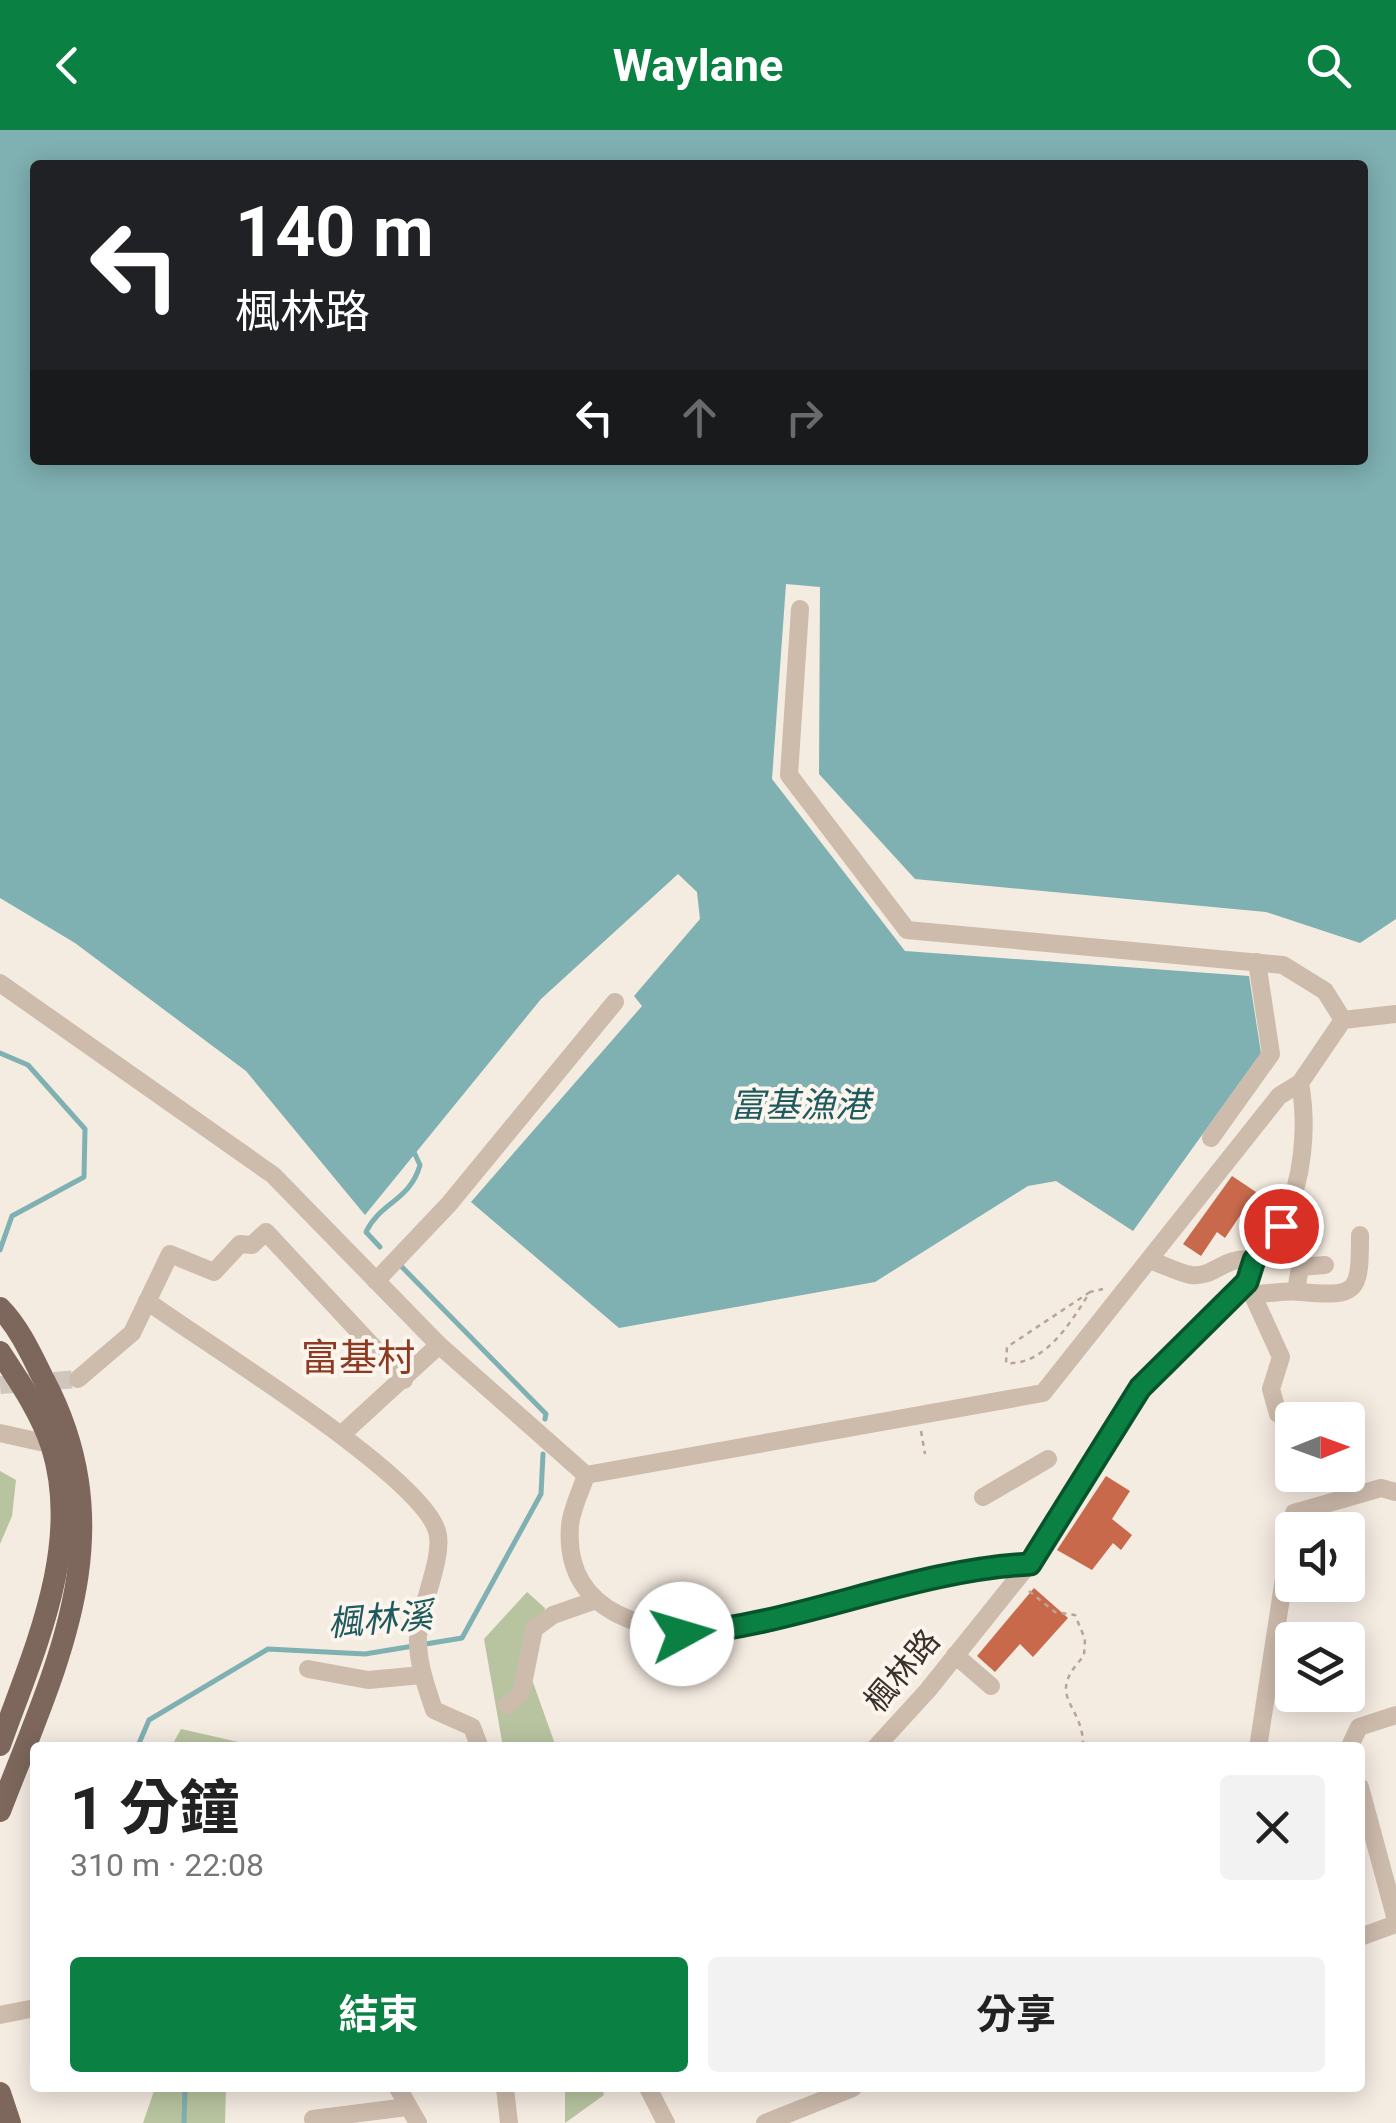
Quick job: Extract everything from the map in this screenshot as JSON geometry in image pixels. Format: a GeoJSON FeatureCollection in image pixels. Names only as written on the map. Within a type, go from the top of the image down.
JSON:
{"type":"FeatureCollection","features":[{"type":"Feature","properties":{"kind":"main road"},"geometry":{"type":"LineString","coordinates":[[0,1308],[62,1413],[61,1494],[50,1600],[0,1744]]}},
{"type":"Feature","properties":{"kind":"main road"},"geometry":{"type":"LineString","coordinates":[[0,1352],[62,1446],[82,1504],[82,1570],[61,1644],[0,1811]]}},
{"type":"Feature","properties":{"kind":"main road"},"geometry":{"type":"LineString","coordinates":[[0,2093],[10,2123]]}},
{"type":"Feature","properties":{"kind":"street"},"geometry":{"type":"LineString","coordinates":[[800,609],[789,776],[907,930],[1283,965],[1325,992],[1343,1020]]}},
{"type":"Feature","properties":{"kind":"street"},"geometry":{"type":"LineString","coordinates":[[1211,1138],[1272,1054],[1256,962]]}},
{"type":"Feature","properties":{"kind":"street"},"geometry":{"type":"LineString","coordinates":[[0,983],[273,1175],[439,1345],[586,1474]]}},
{"type":"Feature","properties":{"kind":"street"},"geometry":{"type":"LineString","coordinates":[[376,1281],[449,1204],[615,1002]]}},
{"type":"Feature","properties":{"kind":"street"},"geometry":{"type":"LineString","coordinates":[[586,1474],[1043,1392],[1152,1261],[1279,1096],[1300,1083],[1343,1020],[1396,1014]]}},
{"type":"Feature","properties":{"kind":"street","name":"楓林路"},"geometry":{"type":"LineString","coordinates":[[880,1742],[1030,1564],[1140,1388],[1250,1288],[1254,1260],[1281,1226],[1299,1183],[1300,1083]]}},
{"type":"Feature","properties":{"kind":"street"},"geometry":{"type":"LineString","coordinates":[[78,1379],[132,1333],[170,1254],[214,1272],[240,1244],[252,1244],[266,1232],[404,1380]]}},
{"type":"Feature","properties":{"kind":"street"},"geometry":{"type":"LineString","coordinates":[[1275,1402],[1272,1389],[1280,1357],[1250,1288],[1336,1297],[1352,1290],[1360,1278],[1360,1235]]}},
{"type":"Feature","properties":{"kind":"street"},"geometry":{"type":"LineString","coordinates":[[1152,1261],[1191,1275],[1206,1274],[1234,1257],[1254,1260]]}},
{"type":"Feature","properties":{"kind":"street"},"geometry":{"type":"LineString","coordinates":[[1296,1291],[1300,1268],[1326,1265]]}},
{"type":"Feature","properties":{"kind":"street"},"geometry":{"type":"LineString","coordinates":[[147,1301],[341,1434],[430,1514],[439,1536],[418,1635],[422,1675],[434,1710],[472,1727],[478,1742]]}},
{"type":"Feature","properties":{"kind":"street"},"geometry":{"type":"LineString","coordinates":[[341,1434],[439,1345]]}},
{"type":"Feature","properties":{"kind":"street"},"geometry":{"type":"LineString","coordinates":[[0,1433],[62,1446]]}},
{"type":"Feature","properties":{"kind":"street"},"geometry":{"type":"LineString","coordinates":[[983,1497],[1048,1459]]}},
{"type":"Feature","properties":{"kind":"street"},"geometry":{"type":"LineString","coordinates":[[586,1474],[570,1526],[576,1574],[596,1600],[642,1626],[682,1634],[724,1630],[991,1566],[1030,1564]]}},
{"type":"Feature","properties":{"kind":"street"},"geometry":{"type":"LineString","coordinates":[[1259,1742],[1294,1513],[1381,1488],[1396,1492]]}},
{"type":"Feature","properties":{"kind":"street"},"geometry":{"type":"LineString","coordinates":[[507,1705],[520,1694],[534,1629],[553,1615],[596,1600]]}},
{"type":"Feature","properties":{"kind":"street"},"geometry":{"type":"LineString","coordinates":[[955,1655],[991,1686]]}},
{"type":"Feature","properties":{"kind":"street"},"geometry":{"type":"LineString","coordinates":[[308,1670],[368,1680],[422,1675]]}},
{"type":"Feature","properties":{"kind":"street"},"geometry":{"type":"LineString","coordinates":[[1353,1742],[1359,1728],[1396,1715]]}},
{"type":"Feature","properties":{"kind":"street"},"geometry":{"type":"LineString","coordinates":[[1365,1807],[1396,1922],[1365,1935]]}},
{"type":"Feature","properties":{"kind":"street"},"geometry":{"type":"LineString","coordinates":[[0,2015],[30,2009]]}},
{"type":"Feature","properties":{"kind":"street"},"geometry":{"type":"LineString","coordinates":[[313,2119],[413,2115],[400,2092]]}},
{"type":"Feature","properties":{"kind":"street"},"geometry":{"type":"LineString","coordinates":[[505,2092],[508,2123]]}},
{"type":"Feature","properties":{"kind":"street"},"geometry":{"type":"LineString","coordinates":[[650,2092],[666,2123]]}},
{"type":"Feature","properties":{"kind":"street"},"geometry":{"type":"LineString","coordinates":[[765,2123],[788,2118],[844,2092]]}},
{"type":"Feature","properties":{"kind":"path"},"geometry":{"type":"LineString","coordinates":[[1090,1292],[1071,1321],[1038,1356],[1025,1364],[1006,1363],[1007,1347],[1090,1292],[1134,1283]]}},
{"type":"Feature","properties":{"kind":"path"},"geometry":{"type":"LineString","coordinates":[[1016,1580],[1055,1612],[1075,1615],[1085,1639],[1084,1656],[1066,1674],[1063,1687],[1084,1742]]}},
{"type":"Feature","properties":{"kind":"green space"},"geometry":{"type":"Polygon","coordinates":[[[0,1471],[16,1480],[12,1516],[0,1544],[0,1471]]]}},
{"type":"Feature","properties":{"kind":"green space"},"geometry":{"type":"Polygon","coordinates":[[[527,1592],[545,1608],[530,1674],[554,1742],[502,1742],[484,1639],[527,1592]]]}},
{"type":"Feature","properties":{"kind":"green space"},"geometry":{"type":"Polygon","coordinates":[[[181,1729],[239,1742],[174,1742],[181,1729]]]}},
{"type":"Feature","properties":{"kind":"green space"},"geometry":{"type":"Polygon","coordinates":[[[154,2092],[226,2092],[225,2123],[143,2123],[154,2092]]]}},
{"type":"Feature","properties":{"kind":"green space"},"geometry":{"type":"Polygon","coordinates":[[[565,2092],[603,2092],[604,2095],[565,2123],[565,2092]]]}},
{"type":"Feature","properties":{"kind":"water","name":"富基漁港"},"geometry":{"type":"Polygon","coordinates":[[[0,130],[1396,130],[1396,919],[1360,943],[1266,912],[915,879],[819,774],[820,587],[786,584],[772,779],[905,951],[1249,976],[1261,1053],[1133,1231],[1056,1181],[1028,1186],[875,1282],[619,1328],[471,1202],[642,1006],[634,996],[700,919],[697,892],[678,874],[541,999],[365,1215],[246,1071],[75,943],[0,898],[0,130]]]}},
{"type":"Feature","properties":{"kind":"building"},"geometry":{"type":"Polygon","coordinates":[[[1232,1176],[1256,1192],[1225,1238],[1217,1232],[1201,1256],[1183,1244],[1232,1176]]]}},
{"type":"Feature","properties":{"kind":"building"},"geometry":{"type":"Polygon","coordinates":[[[1106,1476],[1130,1491],[1112,1519],[1132,1535],[1121,1550],[1113,1543],[1092,1570],[1057,1550],[1106,1476]]]}},
{"type":"Feature","properties":{"kind":"building"},"geometry":{"type":"Polygon","coordinates":[[[1034,1588],[1068,1618],[1033,1657],[1020,1644],[995,1672],[977,1656],[1034,1588]]]}},
{"type":"Feature","properties":{"kind":"waterway"},"geometry":{"type":"LineString","coordinates":[[0,1053],[28,1065],[85,1129],[84,1177],[12,1216],[0,1250]]}},
{"type":"Feature","properties":{"kind":"waterway","name":"楓林溪"},"geometry":{"type":"LineString","coordinates":[[380,1247],[366,1232],[415,1177],[420,1165],[413,1150]]}},
{"type":"Feature","properties":{"kind":"waterway","name":"楓林溪"},"geometry":{"type":"LineString","coordinates":[[402,1267],[546,1414],[545,1419]]}},
{"type":"Feature","properties":{"kind":"waterway","name":"楓林溪"},"geometry":{"type":"LineString","coordinates":[[140,1742],[149,1720],[268,1649],[365,1654],[462,1638],[541,1494],[543,1454]]}},
{"type":"Feature","properties":{"kind":"waterway","name":"楓林溪"},"geometry":{"type":"LineString","coordinates":[[184,2123],[185,2092]]}},
{"type":"Feature","properties":{"kind":"tunnel"},"geometry":{"type":"LineString","coordinates":[[0,1385],[78,1379]]}},
{"type":"Feature","properties":{"kind":"district","name":"富基村"},"geometry":{"type":"Point","coordinates":[358,1358]}},
{"type":"Feature","properties":{"kind":"route"},"geometry":{"type":"LineString","coordinates":[[682,1634],[724,1630],[991,1566],[1030,1564],[1140,1388],[1247,1282],[1254,1260],[1281,1226]]}}]}
